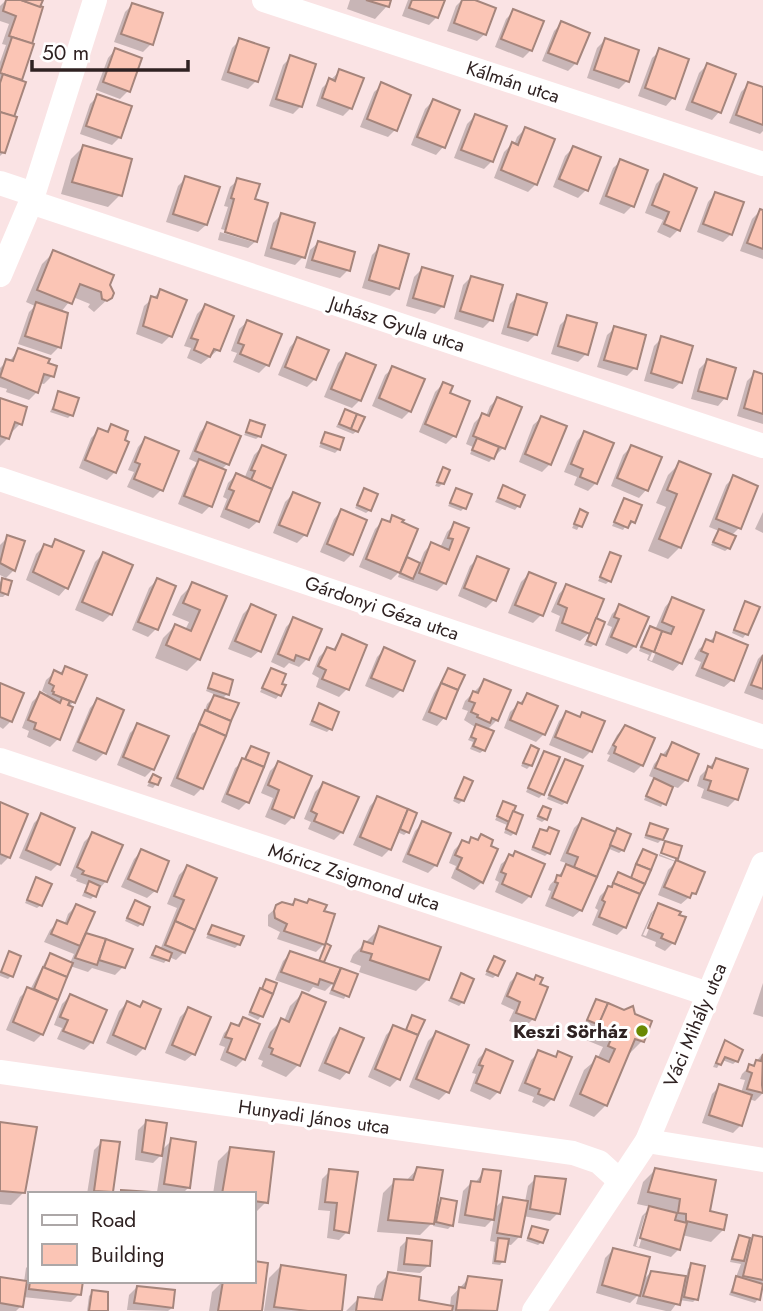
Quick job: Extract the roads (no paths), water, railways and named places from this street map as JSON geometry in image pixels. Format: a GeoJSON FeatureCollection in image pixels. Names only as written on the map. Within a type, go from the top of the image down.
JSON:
{"type":"FeatureCollection","features":[{"type":"Feature","properties":{"kind":"street"},"geometry":{"type":"LineString","coordinates":[[0,275],[32,198],[95,0]]}},
{"type":"Feature","properties":{"kind":"street","name":"Kálmán utca"},"geometry":{"type":"LineString","coordinates":[[264,0],[763,164]]}},
{"type":"Feature","properties":{"kind":"street","name":"Juhász Gyula utca"},"geometry":{"type":"LineString","coordinates":[[0,183],[32,198],[763,446]]}},
{"type":"Feature","properties":{"kind":"street","name":"Gárdonyi Géza utca"},"geometry":{"type":"LineString","coordinates":[[0,479],[763,737]]}},
{"type":"Feature","properties":{"kind":"street","name":"Móricz Zsigmond utca"},"geometry":{"type":"LineString","coordinates":[[0,760],[708,994]]}},
{"type":"Feature","properties":{"kind":"street","name":"Váci Mihály utca"},"geometry":{"type":"LineString","coordinates":[[534,1311],[647,1141],[763,864]]}},
{"type":"Feature","properties":{"kind":"street","name":"Hunyadi János utca"},"geometry":{"type":"LineString","coordinates":[[0,1072],[573,1153],[599,1162],[620,1181]]}},
{"type":"Feature","properties":{"kind":"street"},"geometry":{"type":"LineString","coordinates":[[647,1141],[763,1160]]}},
{"type":"Feature","properties":{"kind":"place","name":"Keszi Sörház"},"geometry":{"type":"Point","coordinates":[642,1031]}}]}
